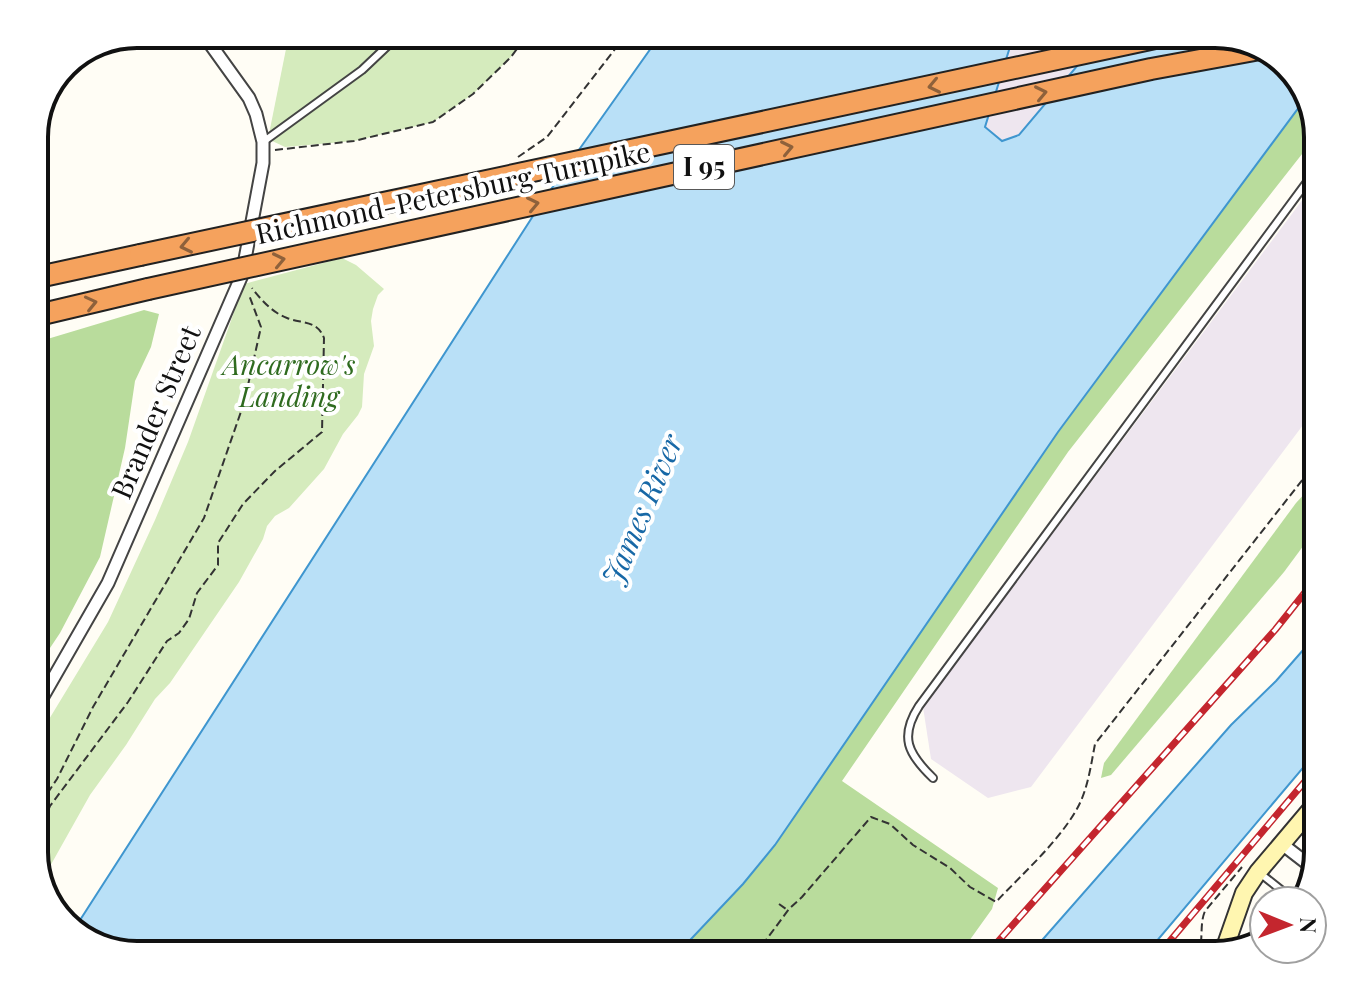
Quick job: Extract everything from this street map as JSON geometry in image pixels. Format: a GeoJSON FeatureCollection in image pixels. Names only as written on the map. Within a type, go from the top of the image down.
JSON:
{"type":"FeatureCollection","features":[{"type":"Feature","properties":{"kind":"highway","name":"Richmond-Petersburg Turnpike"},"geometry":{"type":"LineString","coordinates":[[48,274],[1108,48]]}},
{"type":"Feature","properties":{"kind":"highway","name":"Richmond-Petersburg Turnpike"},"geometry":{"type":"LineString","coordinates":[[48,313],[1120,76],[1241,53]]}},
{"type":"Feature","properties":{"kind":"main road"},"geometry":{"type":"LineString","coordinates":[[1227,940],[1238,905],[1258,872],[1304,821]]}},
{"type":"Feature","properties":{"kind":"street","name":"Brander Street"},"geometry":{"type":"LineString","coordinates":[[48,688],[108,583],[242,275],[263,147],[256,114],[242,85],[217,48]]}},
{"type":"Feature","properties":{"kind":"street"},"geometry":{"type":"LineString","coordinates":[[1282,844],[1303,860]]}},
{"type":"Feature","properties":{"kind":"lane"},"geometry":{"type":"LineString","coordinates":[[263,147],[362,70],[385,48]]}},
{"type":"Feature","properties":{"kind":"lane"},"geometry":{"type":"LineString","coordinates":[[933,778],[916,762],[909,746],[907,732],[919,706],[1304,186]]}},
{"type":"Feature","properties":{"kind":"lane"},"geometry":{"type":"LineString","coordinates":[[1258,872],[1275,885]]}},
{"type":"Feature","properties":{"kind":"path"},"geometry":{"type":"LineString","coordinates":[[263,147],[354,141],[433,122],[473,94],[518,48]]}},
{"type":"Feature","properties":{"kind":"path"},"geometry":{"type":"LineString","coordinates":[[48,792],[93,707],[204,518],[244,403],[261,327],[242,275]]}},
{"type":"Feature","properties":{"kind":"path"},"geometry":{"type":"LineString","coordinates":[[48,811],[128,702],[167,641],[179,633],[189,619],[197,593],[218,565],[218,543],[243,504],[275,471],[322,432],[324,338],[321,330],[315,324],[284,317],[260,300],[242,275]]}},
{"type":"Feature","properties":{"kind":"path"},"geometry":{"type":"LineString","coordinates":[[765,941],[787,910],[871,817],[890,824],[913,845],[950,868],[970,887],[996,902],[1077,808],[1086,788],[1095,744],[1304,478]]}},
{"type":"Feature","properties":{"kind":"path"},"geometry":{"type":"LineString","coordinates":[[779,904],[787,910]]}},
{"type":"Feature","properties":{"kind":"shaded area"},"geometry":{"type":"Polygon","coordinates":[[[1010,48],[1092,48],[1019,135],[1002,141],[985,127],[1010,48]]]}},
{"type":"Feature","properties":{"kind":"shaded area"},"geometry":{"type":"Polygon","coordinates":[[[1304,198],[1304,424],[1031,787],[988,798],[931,759],[923,707],[1304,198]]]}},
{"type":"Feature","properties":{"kind":"green space"},"geometry":{"type":"Polygon","coordinates":[[[286,48],[518,48],[473,94],[433,122],[354,141],[285,147],[268,139],[286,48]]]}},
{"type":"Feature","properties":{"kind":"green space"},"geometry":{"type":"Polygon","coordinates":[[[1299,108],[1304,152],[1068,452],[842,781],[998,888],[992,909],[969,941],[689,941],[775,845],[1058,432],[1299,108]]]}},
{"type":"Feature","properties":{"kind":"green space","name":"Ancarrow's Landing"},"geometry":{"type":"Polygon","coordinates":[[[342,258],[356,265],[384,289],[373,309],[374,346],[364,374],[362,407],[324,469],[289,508],[275,516],[267,526],[239,582],[90,795],[50,867],[48,721],[108,622],[155,520],[188,442],[244,284],[342,258]]]}},
{"type":"Feature","properties":{"kind":"green space"},"geometry":{"type":"Polygon","coordinates":[[[144,310],[159,314],[151,347],[135,381],[125,448],[100,557],[48,651],[48,339],[144,310]]]}},
{"type":"Feature","properties":{"kind":"green space"},"geometry":{"type":"Polygon","coordinates":[[[1304,494],[1304,545],[1111,775],[1101,778],[1104,763],[1304,494]]]}},
{"type":"Feature","properties":{"kind":"water","name":"James River"},"geometry":{"type":"Polygon","coordinates":[[[651,48],[1010,48],[985,127],[1002,141],[1019,135],[1092,48],[1215,48],[1243,53],[1278,74],[1299,108],[1058,432],[775,845],[689,941],[137,941],[109,936],[83,923],[80,920],[542,202],[651,48]]]}},
{"type":"Feature","properties":{"kind":"water"},"geometry":{"type":"Polygon","coordinates":[[[1304,649],[1304,767],[1157,941],[1041,941],[1231,725],[1304,649]]]}},
{"type":"Feature","properties":{"kind":"railway"},"geometry":{"type":"LineString","coordinates":[[998,941],[1304,594]]}},
{"type":"Feature","properties":{"kind":"railway"},"geometry":{"type":"LineString","coordinates":[[1170,941],[1304,783]]}}]}
